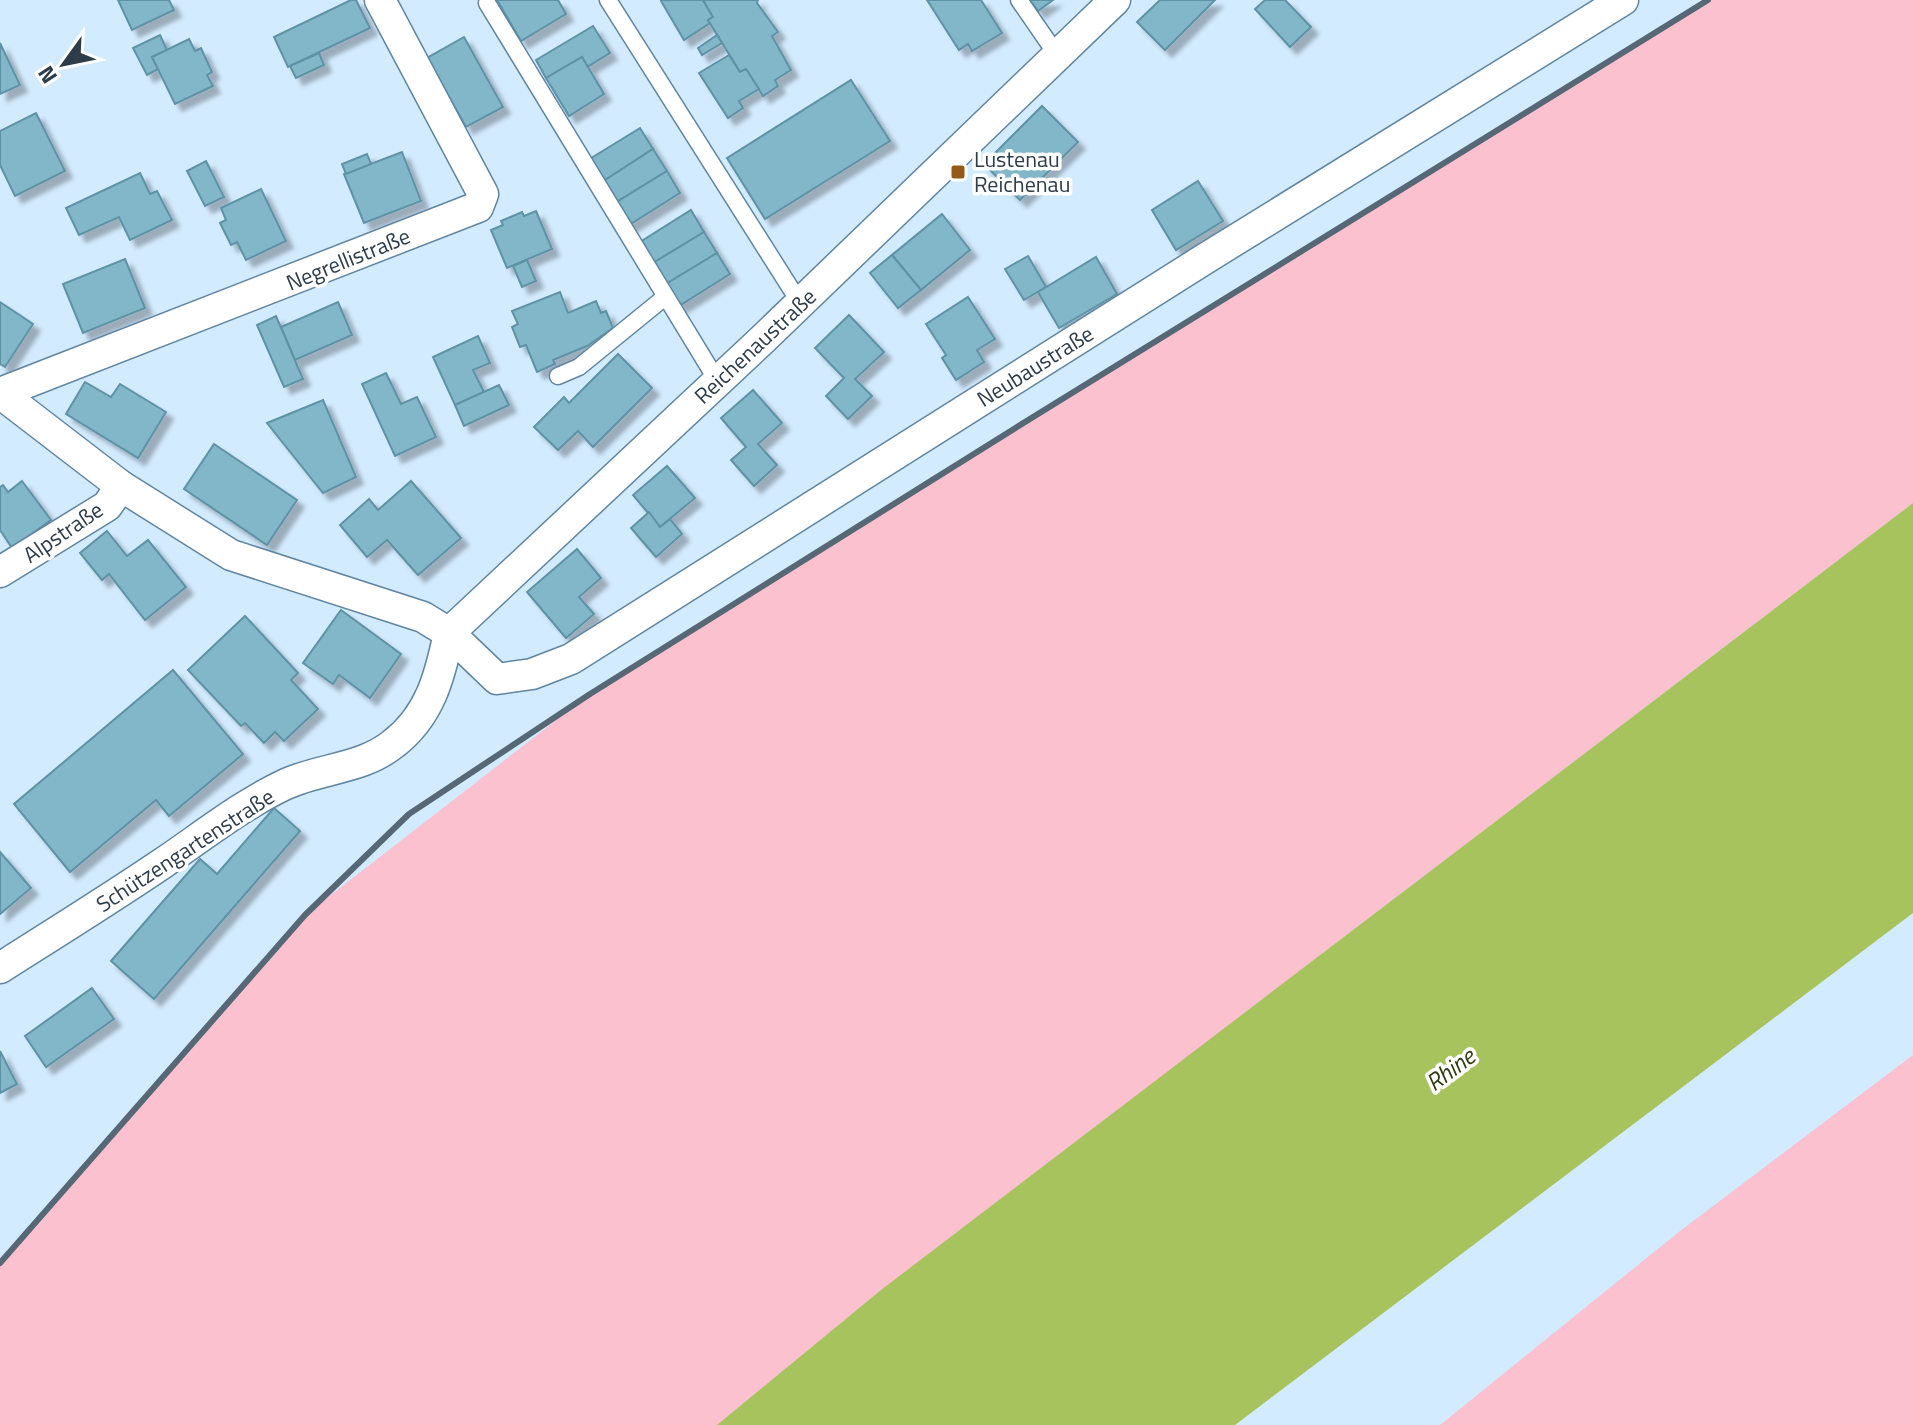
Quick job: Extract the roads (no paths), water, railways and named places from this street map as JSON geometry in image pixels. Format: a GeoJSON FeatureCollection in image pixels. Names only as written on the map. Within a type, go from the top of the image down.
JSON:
{"type":"FeatureCollection","features":[{"type":"Feature","properties":{"kind":"street","name":"Negrellistraße"},"geometry":{"type":"LineString","coordinates":[[0,393],[478,207],[483,194],[380,0]]}},
{"type":"Feature","properties":{"kind":"street","name":"Neubaustraße"},"geometry":{"type":"LineString","coordinates":[[449,633],[497,679],[532,674],[571,659],[1190,268],[1623,0]]}},
{"type":"Feature","properties":{"kind":"street","name":"Reichenaustraße"},"geometry":{"type":"LineString","coordinates":[[449,633],[718,382],[1112,1]]}},
{"type":"Feature","properties":{"kind":"street","name":"Negrellistraße"},"geometry":{"type":"LineString","coordinates":[[0,393],[121,486],[231,555],[423,617],[449,633]]}},
{"type":"Feature","properties":{"kind":"street","name":"Alpstraße"},"geometry":{"type":"LineString","coordinates":[[0,572],[107,506],[121,486]]}},
{"type":"Feature","properties":{"kind":"street","name":"Schützengartenstraße"},"geometry":{"type":"LineString","coordinates":[[0,968],[287,783],[370,759],[394,744],[415,723],[432,697],[441,674],[449,633]]}},
{"type":"Feature","properties":{"kind":"lane"},"geometry":{"type":"LineString","coordinates":[[608,0],[800,303]]}},
{"type":"Feature","properties":{"kind":"lane"},"geometry":{"type":"LineString","coordinates":[[1019,0],[1057,55]]}},
{"type":"Feature","properties":{"kind":"lane"},"geometry":{"type":"LineString","coordinates":[[487,3],[718,382]]}},
{"type":"Feature","properties":{"kind":"lane"},"geometry":{"type":"LineString","coordinates":[[558,376],[579,367],[665,297]]}},
{"type":"Feature","properties":{"kind":"water","name":"Rhine"},"geometry":{"type":"Polygon","coordinates":[[[1913,503],[1913,913],[1235,1425],[717,1425],[881,1290],[1913,503]]]}},
{"type":"Feature","properties":{"kind":"railway"},"geometry":{"type":"LineString","coordinates":[[0,1263],[305,915],[409,814],[590,694],[1708,0]]}},
{"type":"Feature","properties":{"kind":"place","name":"Lustenau Reichenau"},"geometry":{"type":"Point","coordinates":[958,172]}}]}
